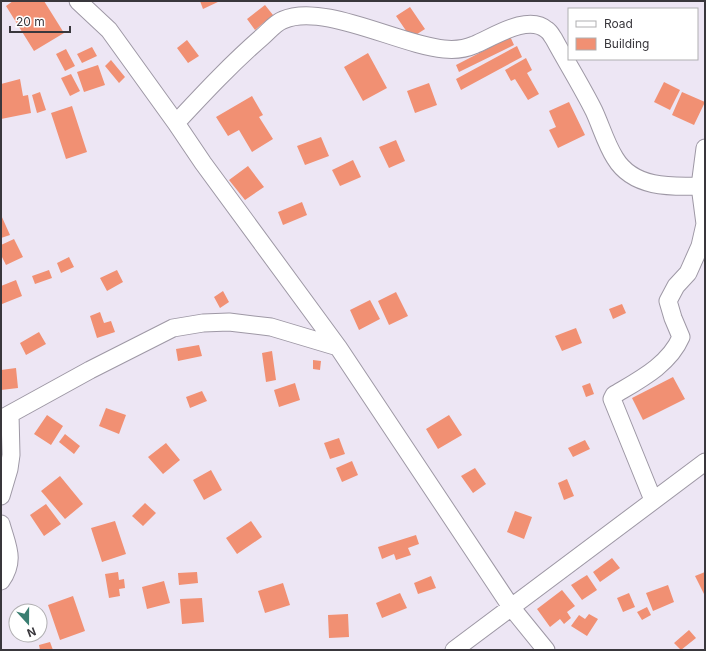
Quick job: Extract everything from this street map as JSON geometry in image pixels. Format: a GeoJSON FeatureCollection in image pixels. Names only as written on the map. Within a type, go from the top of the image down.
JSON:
{"type":"FeatureCollection","features":[{"type":"Feature","properties":{"kind":"street"},"geometry":{"type":"LineString","coordinates":[[78,1],[109,30],[203,163],[338,347],[511,607],[546,650]]}},
{"type":"Feature","properties":{"kind":"street"},"geometry":{"type":"LineString","coordinates":[[176,123],[230,64],[282,20],[309,8],[338,20],[399,39],[435,48],[452,50],[472,46],[523,24],[537,25],[546,29],[554,39],[594,111],[614,157],[620,165],[638,178],[649,183],[668,187],[700,186]]}},
{"type":"Feature","properties":{"kind":"street"},"geometry":{"type":"LineString","coordinates":[[653,500],[612,399],[614,395],[650,372],[676,350],[681,337],[668,301],[676,286],[688,274],[700,246],[705,224],[700,186],[705,148]]}},
{"type":"Feature","properties":{"kind":"street"},"geometry":{"type":"LineString","coordinates":[[1,496],[12,455],[5,417],[90,370],[173,328],[203,323],[229,322],[271,327],[338,347]]}},
{"type":"Feature","properties":{"kind":"street"},"geometry":{"type":"LineString","coordinates":[[454,650],[705,462]]}},
{"type":"Feature","properties":{"kind":"street"},"geometry":{"type":"LineString","coordinates":[[1,524],[11,557],[9,568],[1,581]]}},
{"type":"Feature","properties":{"kind":"building"},"geometry":{"type":"Polygon","coordinates":[[[13,1],[44,1],[64,33],[34,51],[6,6],[13,1]]]}},
{"type":"Feature","properties":{"kind":"building"},"geometry":{"type":"Polygon","coordinates":[[[200,1],[220,1],[203,9],[200,1]]]}},
{"type":"Feature","properties":{"kind":"building"},"geometry":{"type":"Polygon","coordinates":[[[265,5],[273,15],[255,30],[247,19],[265,5]]]}},
{"type":"Feature","properties":{"kind":"building"},"geometry":{"type":"Polygon","coordinates":[[[410,7],[425,29],[411,38],[396,16],[410,7]]]}},
{"type":"Feature","properties":{"kind":"building"},"geometry":{"type":"Polygon","coordinates":[[[509,34],[514,45],[459,72],[456,65],[489,48],[487,44],[509,34]]]}},
{"type":"Feature","properties":{"kind":"building"},"geometry":{"type":"Polygon","coordinates":[[[187,40],[199,56],[188,63],[177,48],[187,40]]]}},
{"type":"Feature","properties":{"kind":"building"},"geometry":{"type":"Polygon","coordinates":[[[517,46],[522,57],[461,90],[456,79],[517,46]]]}},
{"type":"Feature","properties":{"kind":"building"},"geometry":{"type":"Polygon","coordinates":[[[92,47],[97,56],[82,63],[77,54],[92,47]]]}},
{"type":"Feature","properties":{"kind":"building"},"geometry":{"type":"Polygon","coordinates":[[[66,49],[75,66],[65,71],[56,54],[66,49]]]}},
{"type":"Feature","properties":{"kind":"building"},"geometry":{"type":"Polygon","coordinates":[[[368,53],[387,88],[363,101],[344,67],[368,53]]]}},
{"type":"Feature","properties":{"kind":"building"},"geometry":{"type":"Polygon","coordinates":[[[526,58],[532,70],[527,73],[539,94],[528,100],[515,79],[511,81],[505,70],[526,58]]]}},
{"type":"Feature","properties":{"kind":"building"},"geometry":{"type":"Polygon","coordinates":[[[111,60],[125,77],[119,83],[105,66],[111,60]]]}},
{"type":"Feature","properties":{"kind":"building"},"geometry":{"type":"Polygon","coordinates":[[[98,65],[105,85],[84,92],[77,72],[98,65]]]}},
{"type":"Feature","properties":{"kind":"building"},"geometry":{"type":"Polygon","coordinates":[[[71,74],[80,91],[70,96],[61,78],[71,74]]]}},
{"type":"Feature","properties":{"kind":"building"},"geometry":{"type":"Polygon","coordinates":[[[20,79],[23,96],[28,95],[31,113],[1,119],[1,84],[20,79]]]}},
{"type":"Feature","properties":{"kind":"building"},"geometry":{"type":"Polygon","coordinates":[[[664,82],[680,90],[670,110],[654,102],[664,82]]]}},
{"type":"Feature","properties":{"kind":"building"},"geometry":{"type":"Polygon","coordinates":[[[429,83],[437,105],[415,113],[407,91],[429,83]]]}},
{"type":"Feature","properties":{"kind":"building"},"geometry":{"type":"Polygon","coordinates":[[[40,92],[46,110],[37,113],[32,95],[40,92]]]}},
{"type":"Feature","properties":{"kind":"building"},"geometry":{"type":"Polygon","coordinates":[[[682,92],[705,102],[694,125],[672,115],[682,92]]]}},
{"type":"Feature","properties":{"kind":"building"},"geometry":{"type":"Polygon","coordinates":[[[252,96],[263,115],[259,117],[273,139],[252,152],[239,130],[228,136],[216,117],[252,96]]]}},
{"type":"Feature","properties":{"kind":"building"},"geometry":{"type":"Polygon","coordinates":[[[569,102],[585,135],[558,148],[549,130],[556,127],[549,111],[569,102]]]}},
{"type":"Feature","properties":{"kind":"building"},"geometry":{"type":"Polygon","coordinates":[[[72,106],[87,152],[66,159],[51,113],[72,106]]]}},
{"type":"Feature","properties":{"kind":"building"},"geometry":{"type":"Polygon","coordinates":[[[321,137],[329,156],[305,165],[297,146],[321,137]]]}},
{"type":"Feature","properties":{"kind":"building"},"geometry":{"type":"Polygon","coordinates":[[[396,140],[405,161],[389,168],[379,147],[396,140]]]}},
{"type":"Feature","properties":{"kind":"building"},"geometry":{"type":"Polygon","coordinates":[[[353,160],[361,177],[340,186],[332,170],[353,160]]]}},
{"type":"Feature","properties":{"kind":"building"},"geometry":{"type":"Polygon","coordinates":[[[248,166],[264,187],[245,200],[229,180],[248,166]]]}},
{"type":"Feature","properties":{"kind":"building"},"geometry":{"type":"Polygon","coordinates":[[[302,202],[307,215],[283,225],[278,212],[302,202]]]}},
{"type":"Feature","properties":{"kind":"building"},"geometry":{"type":"Polygon","coordinates":[[[1,215],[10,235],[1,238],[1,215]]]}},
{"type":"Feature","properties":{"kind":"building"},"geometry":{"type":"Polygon","coordinates":[[[14,239],[23,257],[6,265],[1,255],[1,245],[14,239]]]}},
{"type":"Feature","properties":{"kind":"building"},"geometry":{"type":"Polygon","coordinates":[[[69,257],[74,267],[61,273],[57,263],[69,257]]]}},
{"type":"Feature","properties":{"kind":"building"},"geometry":{"type":"Polygon","coordinates":[[[49,270],[52,278],[35,284],[32,276],[49,270]]]}},
{"type":"Feature","properties":{"kind":"building"},"geometry":{"type":"Polygon","coordinates":[[[117,270],[123,282],[107,291],[100,278],[117,270]]]}},
{"type":"Feature","properties":{"kind":"building"},"geometry":{"type":"Polygon","coordinates":[[[16,280],[22,296],[2,304],[1,286],[16,280]]]}},
{"type":"Feature","properties":{"kind":"building"},"geometry":{"type":"Polygon","coordinates":[[[223,291],[229,302],[220,308],[214,297],[223,291]]]}},
{"type":"Feature","properties":{"kind":"building"},"geometry":{"type":"Polygon","coordinates":[[[396,292],[408,316],[389,325],[378,301],[396,292]]]}},
{"type":"Feature","properties":{"kind":"building"},"geometry":{"type":"Polygon","coordinates":[[[370,300],[380,319],[359,330],[350,310],[370,300]]]}},
{"type":"Feature","properties":{"kind":"building"},"geometry":{"type":"Polygon","coordinates":[[[622,304],[626,313],[613,319],[609,309],[622,304]]]}},
{"type":"Feature","properties":{"kind":"building"},"geometry":{"type":"Polygon","coordinates":[[[100,312],[104,323],[111,321],[115,332],[97,338],[90,316],[100,312]]]}},
{"type":"Feature","properties":{"kind":"building"},"geometry":{"type":"Polygon","coordinates":[[[576,328],[582,343],[562,351],[555,336],[576,328]]]}},
{"type":"Feature","properties":{"kind":"building"},"geometry":{"type":"Polygon","coordinates":[[[39,332],[46,344],[26,355],[20,343],[39,332]]]}},
{"type":"Feature","properties":{"kind":"building"},"geometry":{"type":"Polygon","coordinates":[[[199,345],[202,356],[178,361],[176,349],[199,345]]]}},
{"type":"Feature","properties":{"kind":"building"},"geometry":{"type":"Polygon","coordinates":[[[272,351],[276,380],[266,382],[262,353],[272,351]]]}},
{"type":"Feature","properties":{"kind":"building"},"geometry":{"type":"Polygon","coordinates":[[[313,360],[321,361],[320,370],[313,369],[313,360]]]}},
{"type":"Feature","properties":{"kind":"building"},"geometry":{"type":"Polygon","coordinates":[[[16,368],[18,388],[1,390],[1,370],[16,368]]]}},
{"type":"Feature","properties":{"kind":"building"},"geometry":{"type":"Polygon","coordinates":[[[673,377],[685,399],[643,420],[632,398],[673,377]]]}},
{"type":"Feature","properties":{"kind":"building"},"geometry":{"type":"Polygon","coordinates":[[[295,383],[300,400],[279,407],[274,390],[295,383]]]}},
{"type":"Feature","properties":{"kind":"building"},"geometry":{"type":"Polygon","coordinates":[[[590,383],[594,394],[586,397],[582,386],[590,383]]]}},
{"type":"Feature","properties":{"kind":"building"},"geometry":{"type":"Polygon","coordinates":[[[202,391],[207,401],[190,408],[186,397],[202,391]]]}},
{"type":"Feature","properties":{"kind":"building"},"geometry":{"type":"Polygon","coordinates":[[[106,408],[126,415],[119,434],[99,426],[106,408]]]}},
{"type":"Feature","properties":{"kind":"building"},"geometry":{"type":"Polygon","coordinates":[[[47,415],[63,426],[51,445],[34,434],[47,415]]]}},
{"type":"Feature","properties":{"kind":"building"},"geometry":{"type":"Polygon","coordinates":[[[449,415],[462,435],[438,449],[426,429],[449,415]]]}},
{"type":"Feature","properties":{"kind":"building"},"geometry":{"type":"Polygon","coordinates":[[[65,434],[80,446],[74,454],[59,442],[65,434]]]}},
{"type":"Feature","properties":{"kind":"building"},"geometry":{"type":"Polygon","coordinates":[[[339,438],[345,454],[330,459],[324,443],[339,438]]]}},
{"type":"Feature","properties":{"kind":"building"},"geometry":{"type":"Polygon","coordinates":[[[585,440],[590,449],[573,457],[568,448],[585,440]]]}},
{"type":"Feature","properties":{"kind":"building"},"geometry":{"type":"Polygon","coordinates":[[[166,443],[180,460],[163,474],[148,457],[166,443]]]}},
{"type":"Feature","properties":{"kind":"building"},"geometry":{"type":"Polygon","coordinates":[[[352,461],[358,475],[342,482],[336,468],[352,461]]]}},
{"type":"Feature","properties":{"kind":"building"},"geometry":{"type":"Polygon","coordinates":[[[475,468],[486,484],[473,493],[461,476],[475,468]]]}},
{"type":"Feature","properties":{"kind":"building"},"geometry":{"type":"Polygon","coordinates":[[[211,470],[222,490],[204,500],[193,480],[211,470]]]}},
{"type":"Feature","properties":{"kind":"building"},"geometry":{"type":"Polygon","coordinates":[[[60,476],[83,504],[65,519],[41,491],[60,476]]]}},
{"type":"Feature","properties":{"kind":"building"},"geometry":{"type":"Polygon","coordinates":[[[567,479],[574,496],[564,500],[558,483],[567,479]]]}},
{"type":"Feature","properties":{"kind":"building"},"geometry":{"type":"Polygon","coordinates":[[[145,503],[156,513],[143,526],[132,516],[145,503]]]}},
{"type":"Feature","properties":{"kind":"building"},"geometry":{"type":"Polygon","coordinates":[[[46,504],[61,524],[44,536],[30,515],[46,504]]]}},
{"type":"Feature","properties":{"kind":"building"},"geometry":{"type":"Polygon","coordinates":[[[515,511],[532,517],[524,539],[507,532],[515,511]]]}},
{"type":"Feature","properties":{"kind":"building"},"geometry":{"type":"Polygon","coordinates":[[[115,521],[126,554],[102,562],[91,528],[115,521]]]}},
{"type":"Feature","properties":{"kind":"building"},"geometry":{"type":"Polygon","coordinates":[[[251,521],[262,537],[237,554],[226,538],[251,521]]]}},
{"type":"Feature","properties":{"kind":"building"},"geometry":{"type":"Polygon","coordinates":[[[416,535],[419,544],[408,548],[411,555],[396,560],[394,554],[382,559],[378,547],[416,535]]]}},
{"type":"Feature","properties":{"kind":"building"},"geometry":{"type":"Polygon","coordinates":[[[612,558],[620,568],[600,582],[593,572],[612,558]]]}},
{"type":"Feature","properties":{"kind":"building"},"geometry":{"type":"Polygon","coordinates":[[[118,572],[119,580],[124,579],[125,588],[119,589],[120,596],[109,598],[105,574],[118,572]]]}},
{"type":"Feature","properties":{"kind":"building"},"geometry":{"type":"Polygon","coordinates":[[[197,572],[198,583],[179,585],[178,573],[197,572]]]}},
{"type":"Feature","properties":{"kind":"building"},"geometry":{"type":"Polygon","coordinates":[[[705,572],[705,594],[704,594],[695,576],[705,572]]]}},
{"type":"Feature","properties":{"kind":"building"},"geometry":{"type":"Polygon","coordinates":[[[587,575],[597,590],[582,600],[571,585],[587,575]]]}},
{"type":"Feature","properties":{"kind":"building"},"geometry":{"type":"Polygon","coordinates":[[[431,576],[436,588],[418,594],[414,583],[431,576]]]}},
{"type":"Feature","properties":{"kind":"building"},"geometry":{"type":"Polygon","coordinates":[[[164,581],[170,603],[147,609],[142,587],[164,581]]]}},
{"type":"Feature","properties":{"kind":"building"},"geometry":{"type":"Polygon","coordinates":[[[283,583],[290,605],[265,613],[258,591],[283,583]]]}},
{"type":"Feature","properties":{"kind":"building"},"geometry":{"type":"Polygon","coordinates":[[[668,585],[674,602],[653,611],[646,593],[668,585]]]}},
{"type":"Feature","properties":{"kind":"building"},"geometry":{"type":"Polygon","coordinates":[[[562,590],[575,606],[567,612],[571,618],[564,624],[560,619],[550,627],[537,609],[562,590]]]}},
{"type":"Feature","properties":{"kind":"building"},"geometry":{"type":"Polygon","coordinates":[[[400,593],[407,608],[382,618],[376,603],[400,593]]]}},
{"type":"Feature","properties":{"kind":"building"},"geometry":{"type":"Polygon","coordinates":[[[629,593],[635,607],[623,612],[617,598],[629,593]]]}},
{"type":"Feature","properties":{"kind":"building"},"geometry":{"type":"Polygon","coordinates":[[[73,596],[85,631],[60,640],[48,605],[73,596]]]}},
{"type":"Feature","properties":{"kind":"building"},"geometry":{"type":"Polygon","coordinates":[[[202,598],[204,622],[182,624],[180,599],[202,598]]]}},
{"type":"Feature","properties":{"kind":"building"},"geometry":{"type":"Polygon","coordinates":[[[647,607],[651,615],[642,620],[637,612],[647,607]]]}},
{"type":"Feature","properties":{"kind":"building"},"geometry":{"type":"Polygon","coordinates":[[[348,614],[349,637],[329,638],[328,615],[348,614]]]}},
{"type":"Feature","properties":{"kind":"building"},"geometry":{"type":"Polygon","coordinates":[[[589,614],[598,619],[587,636],[571,626],[579,615],[585,619],[589,614]]]}},
{"type":"Feature","properties":{"kind":"building"},"geometry":{"type":"Polygon","coordinates":[[[689,630],[696,638],[681,650],[674,643],[689,630]]]}},
{"type":"Feature","properties":{"kind":"building"},"geometry":{"type":"Polygon","coordinates":[[[50,642],[53,650],[40,650],[39,645],[50,642]]]}}]}
